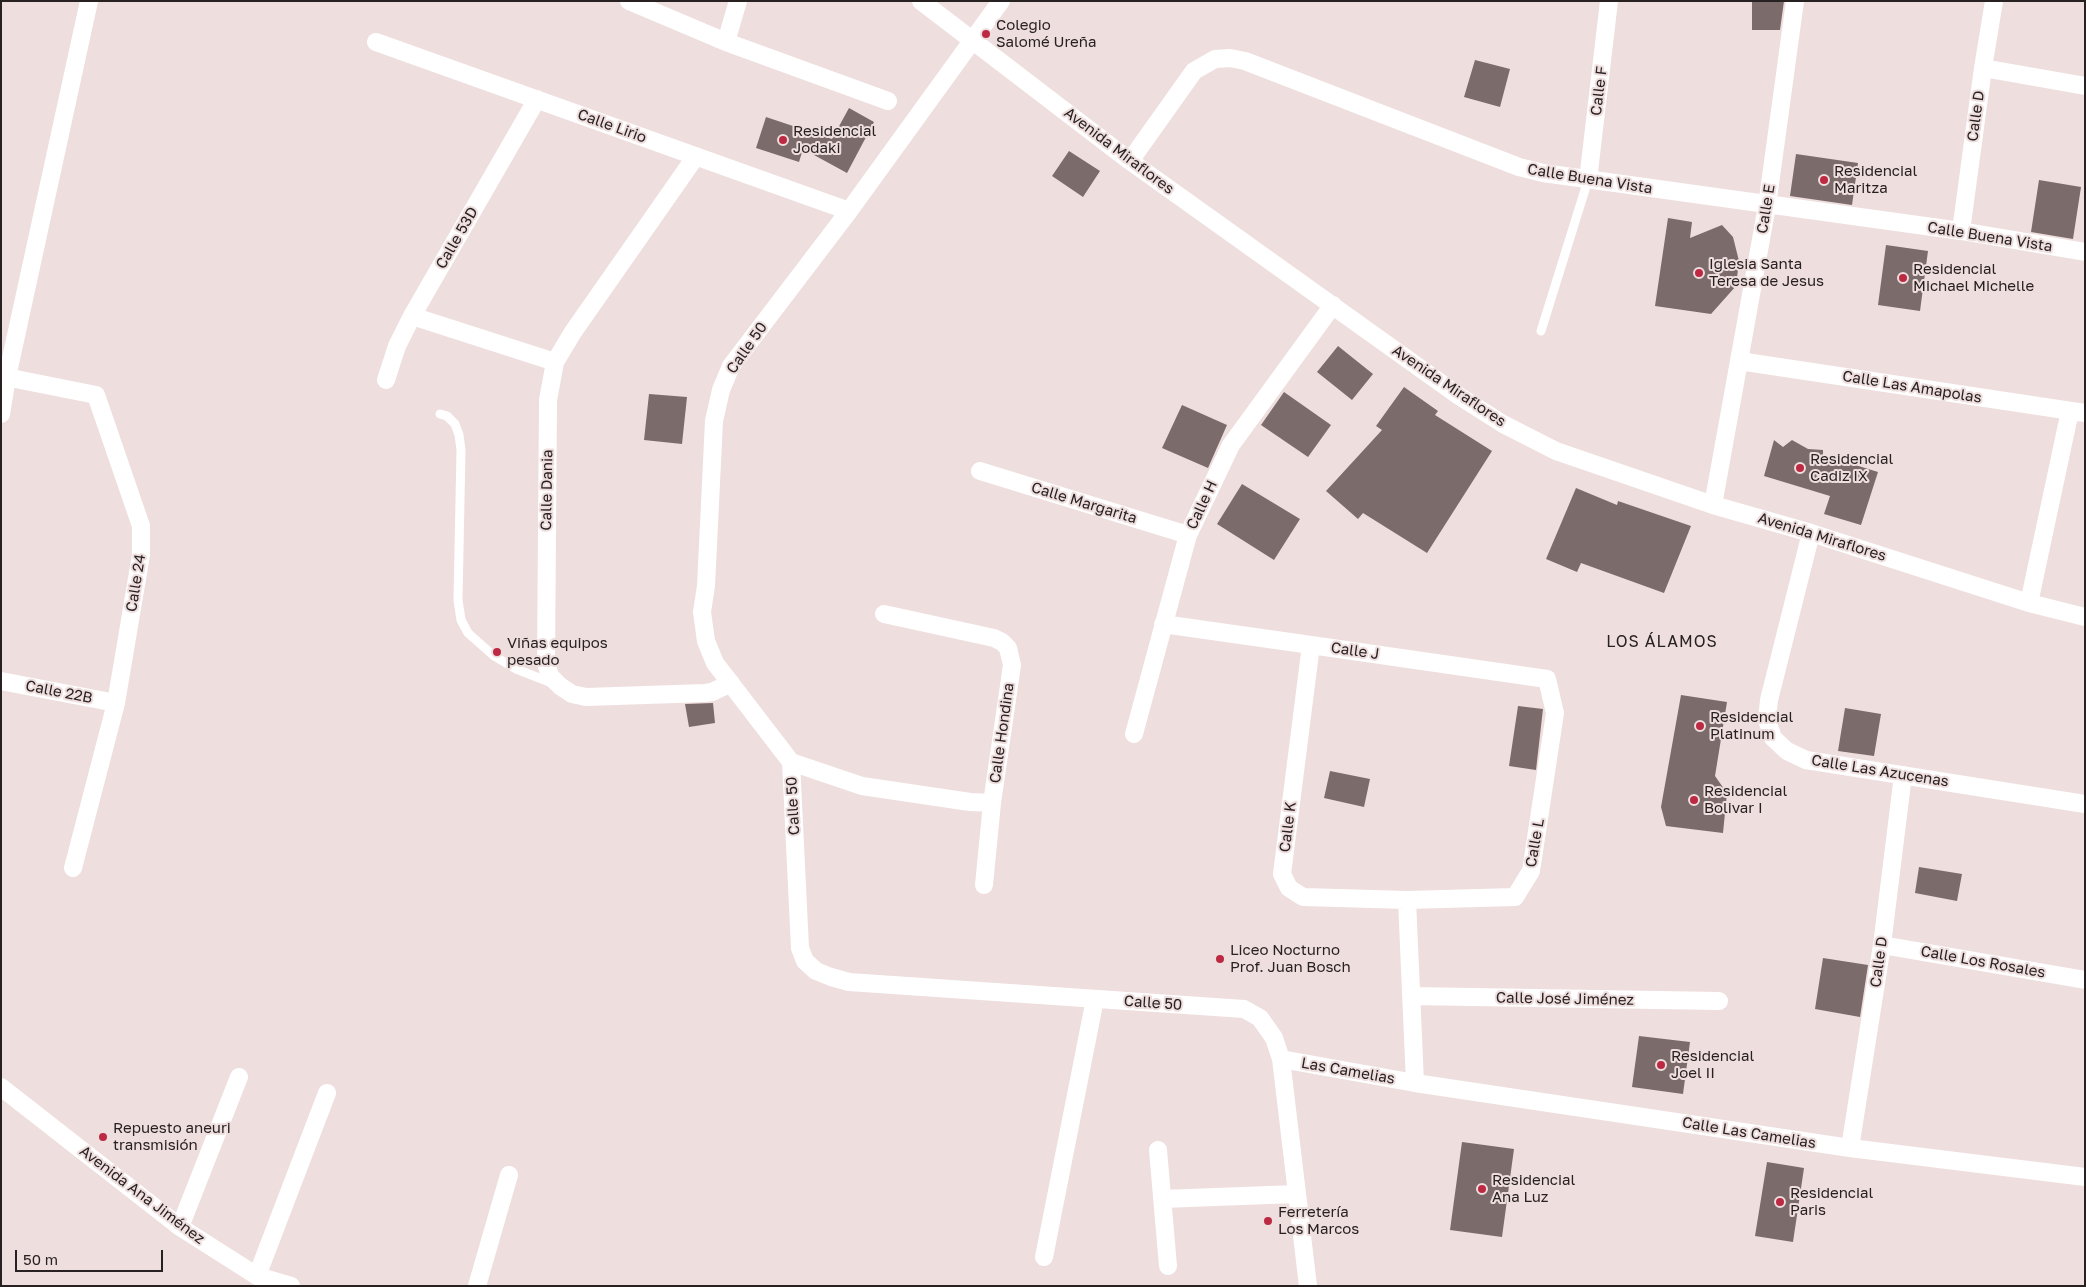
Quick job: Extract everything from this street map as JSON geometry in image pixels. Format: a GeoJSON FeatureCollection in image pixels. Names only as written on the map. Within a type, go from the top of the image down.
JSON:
{"type":"FeatureCollection","features":[{"type":"Feature","properties":{"kind":"street"},"geometry":{"type":"LineString","coordinates":[[1,414],[4,377],[89,1]]}},
{"type":"Feature","properties":{"kind":"street"},"geometry":{"type":"LineString","coordinates":[[629,1],[726,42],[888,101]]}},
{"type":"Feature","properties":{"kind":"street"},"geometry":{"type":"LineString","coordinates":[[726,42],[738,1]]}},
{"type":"Feature","properties":{"kind":"street","name":"Avenida Miraflores"},"geometry":{"type":"LineString","coordinates":[[921,1],[1130,161],[1459,396],[1503,424],[1556,451],[1713,505],[1811,533],[2029,603],[2085,617]]}},
{"type":"Feature","properties":{"kind":"street","name":"Calle 50"},"geometry":{"type":"LineString","coordinates":[[1000,1],[849,211],[731,366],[721,390],[714,421],[706,586],[702,612],[706,641],[716,663],[791,762],[800,948],[805,961],[816,971],[849,982],[1244,1008],[1260,1018],[1274,1038],[1281,1059],[1308,1286]]}},
{"type":"Feature","properties":{"kind":"street","name":"Calle F"},"geometry":{"type":"LineString","coordinates":[[1588,180],[1609,1]]}},
{"type":"Feature","properties":{"kind":"street","name":"Calle E"},"geometry":{"type":"LineString","coordinates":[[1713,505],[1767,206],[1795,1]]}},
{"type":"Feature","properties":{"kind":"street","name":"Calle D"},"geometry":{"type":"LineString","coordinates":[[1961,231],[1994,1]]}},
{"type":"Feature","properties":{"kind":"street","name":"Calle Lirio"},"geometry":{"type":"LineString","coordinates":[[376,42],[849,211]]}},
{"type":"Feature","properties":{"kind":"street","name":"Calle Buena Vista"},"geometry":{"type":"LineString","coordinates":[[1130,161],[1194,71],[1215,59],[1230,58],[1245,61],[1519,167],[1588,180],[1767,206],[1961,231],[2085,252]]}},
{"type":"Feature","properties":{"kind":"street"},"geometry":{"type":"LineString","coordinates":[[1983,68],[2085,86]]}},
{"type":"Feature","properties":{"kind":"street","name":"Calle 53D"},"geometry":{"type":"LineString","coordinates":[[386,380],[397,346],[412,316],[537,99]]}},
{"type":"Feature","properties":{"kind":"street","name":"Calle Dania"},"geometry":{"type":"LineString","coordinates":[[560,686],[550,676],[546,663],[548,400],[555,362],[573,332],[696,156]]}},
{"type":"Feature","properties":{"kind":"street","name":"Calle H"},"geometry":{"type":"LineString","coordinates":[[1134,734],[1188,535],[1231,445],[1333,305]]}},
{"type":"Feature","properties":{"kind":"street"},"geometry":{"type":"LineString","coordinates":[[412,316],[555,362]]}},
{"type":"Feature","properties":{"kind":"street","name":"Calle Las Amapolas"},"geometry":{"type":"LineString","coordinates":[[1739,362],[2077,412]]}},
{"type":"Feature","properties":{"kind":"street","name":"Calle 24"},"geometry":{"type":"LineString","coordinates":[[4,377],[96,395],[141,526],[141,555],[116,703],[72,868]]}},
{"type":"Feature","properties":{"kind":"street"},"geometry":{"type":"LineString","coordinates":[[2029,603],[2077,412]]}},
{"type":"Feature","properties":{"kind":"street","name":"Calle Margarita"},"geometry":{"type":"LineString","coordinates":[[980,471],[1188,535]]}},
{"type":"Feature","properties":{"kind":"street","name":"Calle Las Azucenas"},"geometry":{"type":"LineString","coordinates":[[1811,533],[1769,700],[1767,720],[1773,738],[1787,751],[1806,760],[2085,804]]}},
{"type":"Feature","properties":{"kind":"street","name":"Calle Hondina"},"geometry":{"type":"LineString","coordinates":[[791,762],[862,786],[970,802],[992,803],[1012,665],[1008,648],[994,638],[884,614]]}},
{"type":"Feature","properties":{"kind":"street","name":"Calle J"},"geometry":{"type":"LineString","coordinates":[[1163,624],[1547,679]]}},
{"type":"Feature","properties":{"kind":"street","name":"Calle K"},"geometry":{"type":"LineString","coordinates":[[1312,645],[1282,874],[1289,888],[1303,897],[1407,900]]}},
{"type":"Feature","properties":{"kind":"street","name":"Calle L"},"geometry":{"type":"LineString","coordinates":[[1407,900],[1515,897],[1531,871],[1555,713],[1547,679]]}},
{"type":"Feature","properties":{"kind":"street","name":"Calle 22B"},"geometry":{"type":"LineString","coordinates":[[1,681],[116,703]]}},
{"type":"Feature","properties":{"kind":"street"},"geometry":{"type":"LineString","coordinates":[[560,686],[572,694],[586,697],[705,693],[732,683]]}},
{"type":"Feature","properties":{"kind":"street","name":"Calle D"},"geometry":{"type":"LineString","coordinates":[[1850,1148],[1882,944],[1902,775]]}},
{"type":"Feature","properties":{"kind":"street"},"geometry":{"type":"LineString","coordinates":[[984,885],[992,803]]}},
{"type":"Feature","properties":{"kind":"street"},"geometry":{"type":"LineString","coordinates":[[1407,900],[1415,1083]]}},
{"type":"Feature","properties":{"kind":"street","name":"Calle Los Rosales"},"geometry":{"type":"LineString","coordinates":[[1882,944],[2085,980]]}},
{"type":"Feature","properties":{"kind":"street","name":"Calle José Jiménez"},"geometry":{"type":"LineString","coordinates":[[1411,996],[1719,1001]]}},
{"type":"Feature","properties":{"kind":"street"},"geometry":{"type":"LineString","coordinates":[[1044,1257],[1095,999]]}},
{"type":"Feature","properties":{"kind":"street","name":"Las Camelias"},"geometry":{"type":"LineString","coordinates":[[1281,1059],[1415,1083]]}},
{"type":"Feature","properties":{"kind":"street"},"geometry":{"type":"LineString","coordinates":[[180,1227],[238,1076]]}},
{"type":"Feature","properties":{"kind":"street","name":"Calle Las Camelias"},"geometry":{"type":"LineString","coordinates":[[1415,1083],[1850,1148],[2085,1177]]}},
{"type":"Feature","properties":{"kind":"street","name":"Avenida Ana Jiménez"},"geometry":{"type":"LineString","coordinates":[[1,1087],[180,1227],[257,1276],[291,1286]]}},
{"type":"Feature","properties":{"kind":"street"},"geometry":{"type":"LineString","coordinates":[[257,1276],[327,1093]]}},
{"type":"Feature","properties":{"kind":"street"},"geometry":{"type":"LineString","coordinates":[[1158,1150],[1168,1266]]}},
{"type":"Feature","properties":{"kind":"street"},"geometry":{"type":"LineString","coordinates":[[477,1286],[509,1175]]}},
{"type":"Feature","properties":{"kind":"street"},"geometry":{"type":"LineString","coordinates":[[1162,1200],[1296,1194]]}},
{"type":"Feature","properties":{"kind":"lane"},"geometry":{"type":"LineString","coordinates":[[1541,331],[1588,180]]}},
{"type":"Feature","properties":{"kind":"lane"},"geometry":{"type":"LineString","coordinates":[[440,414],[447,416],[455,424],[461,450],[458,600],[461,620],[468,633],[494,656],[516,669],[560,686]]}},
{"type":"Feature","properties":{"kind":"building"},"geometry":{"type":"Polygon","coordinates":[[[1752,1],[1784,1],[1780,30],[1752,30],[1752,1]]]}},
{"type":"Feature","properties":{"kind":"building"},"geometry":{"type":"Polygon","coordinates":[[[1475,60],[1510,69],[1500,107],[1464,97],[1475,60]]]}},
{"type":"Feature","properties":{"kind":"building"},"geometry":{"type":"Polygon","coordinates":[[[849,108],[874,122],[847,173],[803,149],[799,162],[756,148],[766,117],[832,139],[849,108]]]}},
{"type":"Feature","properties":{"kind":"building"},"geometry":{"type":"Polygon","coordinates":[[[1069,151],[1100,171],[1083,197],[1052,176],[1069,151]]]}},
{"type":"Feature","properties":{"kind":"building","name":"Residencial Maritza"},"geometry":{"type":"Polygon","coordinates":[[[1796,154],[1858,163],[1852,205],[1790,196],[1796,154]]]}},
{"type":"Feature","properties":{"kind":"building"},"geometry":{"type":"Polygon","coordinates":[[[2039,180],[2081,187],[2073,239],[2031,232],[2039,180]]]}},
{"type":"Feature","properties":{"kind":"building","name":"Iglesia Santa Teresa de Jesus"},"geometry":{"type":"Polygon","coordinates":[[[1668,218],[1692,222],[1690,238],[1722,225],[1733,237],[1739,261],[1736,286],[1711,314],[1655,306],[1668,218]]]}},
{"type":"Feature","properties":{"kind":"building","name":"Residencial Michael Michelle"},"geometry":{"type":"Polygon","coordinates":[[[1886,245],[1928,251],[1920,311],[1878,305],[1886,245]]]}},
{"type":"Feature","properties":{"kind":"building"},"geometry":{"type":"Polygon","coordinates":[[[1338,346],[1373,374],[1352,400],[1317,372],[1338,346]]]}},
{"type":"Feature","properties":{"kind":"building"},"geometry":{"type":"Polygon","coordinates":[[[1404,387],[1438,411],[1435,415],[1492,451],[1427,553],[1363,513],[1358,519],[1326,491],[1382,430],[1376,426],[1404,387]]]}},
{"type":"Feature","properties":{"kind":"building"},"geometry":{"type":"Polygon","coordinates":[[[1284,392],[1331,425],[1308,457],[1261,425],[1284,392]]]}},
{"type":"Feature","properties":{"kind":"building"},"geometry":{"type":"Polygon","coordinates":[[[649,394],[687,397],[682,444],[644,440],[649,394]]]}},
{"type":"Feature","properties":{"kind":"building"},"geometry":{"type":"Polygon","coordinates":[[[1182,405],[1227,425],[1208,468],[1162,448],[1182,405]]]}},
{"type":"Feature","properties":{"kind":"building"},"geometry":{"type":"Polygon","coordinates":[[[1774,440],[1783,447],[1792,440],[1808,449],[1823,450],[1823,455],[1878,472],[1861,525],[1824,514],[1830,496],[1764,476],[1774,440]]]}},
{"type":"Feature","properties":{"kind":"building"},"geometry":{"type":"Polygon","coordinates":[[[1242,484],[1300,519],[1274,560],[1217,524],[1242,484]]]}},
{"type":"Feature","properties":{"kind":"building"},"geometry":{"type":"Polygon","coordinates":[[[1576,488],[1617,505],[1618,501],[1691,526],[1664,593],[1581,563],[1577,572],[1546,559],[1576,488]]]}},
{"type":"Feature","properties":{"kind":"building"},"geometry":{"type":"Polygon","coordinates":[[[1681,695],[1727,702],[1715,776],[1727,793],[1723,833],[1666,826],[1661,807],[1681,695]]]}},
{"type":"Feature","properties":{"kind":"building"},"geometry":{"type":"Polygon","coordinates":[[[713,703],[715,723],[689,727],[685,704],[713,703]]]}},
{"type":"Feature","properties":{"kind":"building"},"geometry":{"type":"Polygon","coordinates":[[[1518,706],[1543,709],[1536,770],[1509,766],[1518,706]]]}},
{"type":"Feature","properties":{"kind":"building"},"geometry":{"type":"Polygon","coordinates":[[[1845,708],[1881,714],[1874,756],[1838,751],[1845,708]]]}},
{"type":"Feature","properties":{"kind":"building"},"geometry":{"type":"Polygon","coordinates":[[[1330,771],[1370,779],[1364,807],[1324,798],[1330,771]]]}},
{"type":"Feature","properties":{"kind":"building"},"geometry":{"type":"Polygon","coordinates":[[[1919,867],[1962,874],[1957,901],[1915,893],[1919,867]]]}},
{"type":"Feature","properties":{"kind":"building"},"geometry":{"type":"Polygon","coordinates":[[[1823,958],[1868,965],[1860,1017],[1815,1009],[1823,958]]]}},
{"type":"Feature","properties":{"kind":"building","name":"Residencial Joel II"},"geometry":{"type":"Polygon","coordinates":[[[1639,1036],[1690,1042],[1683,1094],[1632,1087],[1639,1036]]]}},
{"type":"Feature","properties":{"kind":"building","name":"Residencial Ana Luz"},"geometry":{"type":"Polygon","coordinates":[[[1462,1142],[1514,1149],[1502,1237],[1450,1230],[1462,1142]]]}},
{"type":"Feature","properties":{"kind":"building","name":"Residencial Paris"},"geometry":{"type":"Polygon","coordinates":[[[1767,1162],[1804,1168],[1793,1242],[1755,1236],[1767,1162]]]}},
{"type":"Feature","properties":{"kind":"place","name":"Colegio Salomé Ureña"},"geometry":{"type":"Point","coordinates":[986,34]}},
{"type":"Feature","properties":{"kind":"place","name":"Residencial Jodaki"},"geometry":{"type":"Point","coordinates":[783,140]}},
{"type":"Feature","properties":{"kind":"place","name":"Residencial Maritza"},"geometry":{"type":"Point","coordinates":[1824,180]}},
{"type":"Feature","properties":{"kind":"place","name":"Iglesia Santa Teresa de Jesus"},"geometry":{"type":"Point","coordinates":[1699,273]}},
{"type":"Feature","properties":{"kind":"place","name":"Residencial Michael Michelle"},"geometry":{"type":"Point","coordinates":[1903,278]}},
{"type":"Feature","properties":{"kind":"place","name":"Residencial Cadiz IX"},"geometry":{"type":"Point","coordinates":[1800,468]}},
{"type":"Feature","properties":{"kind":"place","name":"Viñas equipos pesado"},"geometry":{"type":"Point","coordinates":[497,652]}},
{"type":"Feature","properties":{"kind":"place","name":"Residencial Platinum"},"geometry":{"type":"Point","coordinates":[1700,726]}},
{"type":"Feature","properties":{"kind":"place","name":"Residencial Bolivar I"},"geometry":{"type":"Point","coordinates":[1694,800]}},
{"type":"Feature","properties":{"kind":"place","name":"Liceo Nocturno Prof. Juan Bosch"},"geometry":{"type":"Point","coordinates":[1220,959]}},
{"type":"Feature","properties":{"kind":"place","name":"Residencial Joel II"},"geometry":{"type":"Point","coordinates":[1661,1065]}},
{"type":"Feature","properties":{"kind":"place","name":"Repuesto aneuri transmisión"},"geometry":{"type":"Point","coordinates":[103,1137]}},
{"type":"Feature","properties":{"kind":"place","name":"Residencial Ana Luz"},"geometry":{"type":"Point","coordinates":[1482,1189]}},
{"type":"Feature","properties":{"kind":"place","name":"Residencial Paris"},"geometry":{"type":"Point","coordinates":[1780,1202]}},
{"type":"Feature","properties":{"kind":"place","name":"Ferretería Los Marcos"},"geometry":{"type":"Point","coordinates":[1268,1221]}},
{"type":"Feature","properties":{"kind":"district","name":"LOS ÁLAMOS"},"geometry":{"type":"Point","coordinates":[1662,642]}}]}
